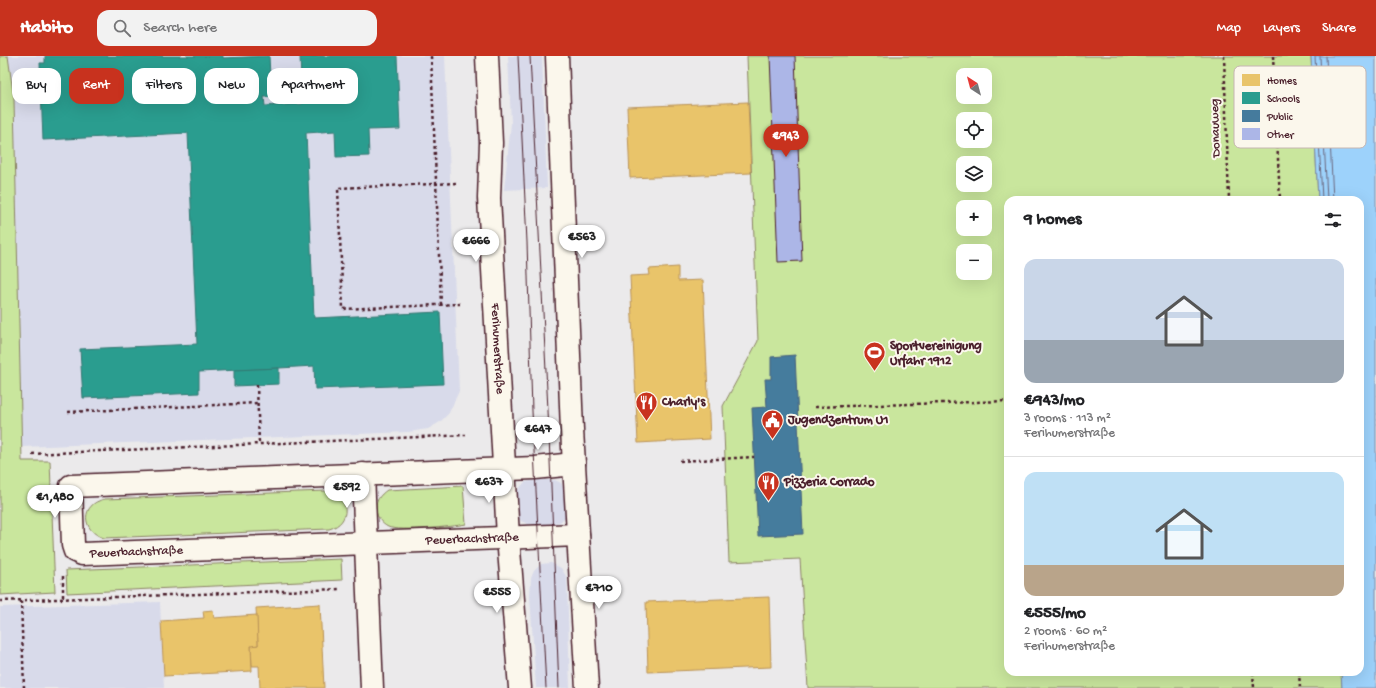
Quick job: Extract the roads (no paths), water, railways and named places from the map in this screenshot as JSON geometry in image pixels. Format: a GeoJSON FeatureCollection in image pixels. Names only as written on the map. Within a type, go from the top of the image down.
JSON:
{"type":"FeatureCollection","features":[{"type":"Feature","properties":{"kind":"street","name":"Ferihumerstraße"},"geometry":{"type":"LineString","coordinates":[[487,56],[491,143],[489,198],[508,537],[520,688]]}},
{"type":"Feature","properties":{"kind":"street"},"geometry":{"type":"LineString","coordinates":[[557,56],[574,464],[587,688]]}},
{"type":"Feature","properties":{"kind":"street","name":"Peuerbachstraße"},"geometry":{"type":"LineString","coordinates":[[574,464],[549,467],[504,469],[71,486],[73,545],[75,551],[78,553],[578,535]]}},
{"type":"Feature","properties":{"kind":"street"},"geometry":{"type":"LineString","coordinates":[[363,474],[372,688]]}},
{"type":"Feature","properties":{"kind":"water"},"geometry":{"type":"Polygon","coordinates":[[[1311,56],[1376,56],[1376,688],[1342,688],[1341,676],[1364,676],[1364,196],[1318,196],[1315,148],[1366,148],[1366,66],[1311,66],[1311,56]]]}},
{"type":"Feature","properties":{"kind":"tram line"},"geometry":{"type":"LineString","coordinates":[[518,56],[527,242],[532,411],[546,688]]}},
{"type":"Feature","properties":{"kind":"tram line"},"geometry":{"type":"LineString","coordinates":[[530,56],[548,410],[559,688]]}},
{"type":"Feature","properties":{"kind":"place","name":"Sportvereinigung Urfahr 1912"},"geometry":{"type":"Point","coordinates":[874,372]}},
{"type":"Feature","properties":{"kind":"place","name":"Charly's"},"geometry":{"type":"Point","coordinates":[646,422]}},
{"type":"Feature","properties":{"kind":"place","name":"Jugendzentrum U1"},"geometry":{"type":"Point","coordinates":[773,440]}},
{"type":"Feature","properties":{"kind":"place","name":"Pizzeria Corrado"},"geometry":{"type":"Point","coordinates":[769,502]}}]}
